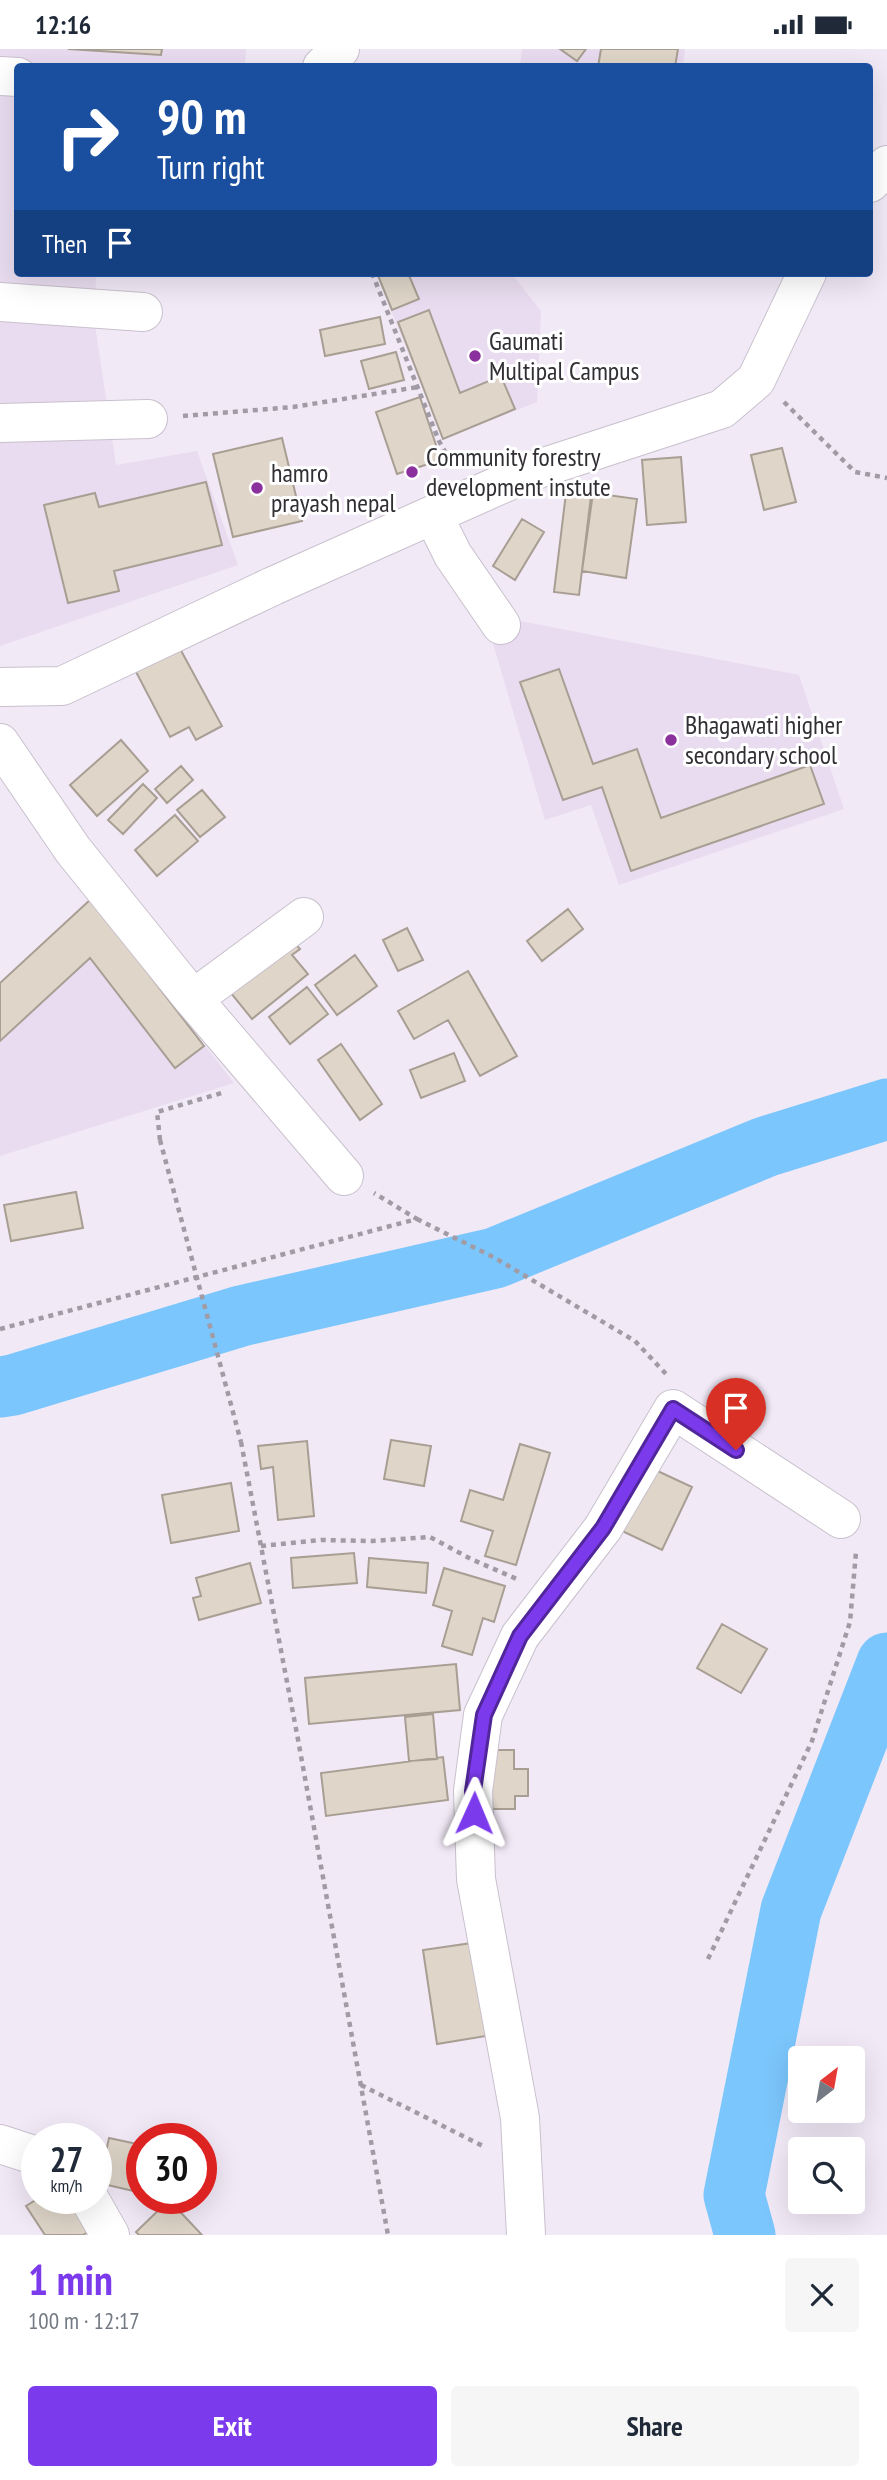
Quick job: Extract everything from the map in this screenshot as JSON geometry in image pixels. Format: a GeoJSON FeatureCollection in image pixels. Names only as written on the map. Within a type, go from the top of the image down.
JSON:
{"type":"FeatureCollection","features":[{"type":"Feature","properties":{"kind":"street"},"geometry":{"type":"LineString","coordinates":[[326,63],[340,49]]}},
{"type":"Feature","properties":{"kind":"street"},"geometry":{"type":"LineString","coordinates":[[873,180],[887,165]]}},
{"type":"Feature","properties":{"kind":"street"},"geometry":{"type":"LineString","coordinates":[[0,687],[62,686],[273,586],[529,472],[722,409],[756,380],[805,277]]}},
{"type":"Feature","properties":{"kind":"street"},"geometry":{"type":"LineString","coordinates":[[0,302],[143,312]]}},
{"type":"Feature","properties":{"kind":"street"},"geometry":{"type":"LineString","coordinates":[[0,423],[148,419]]}},
{"type":"Feature","properties":{"kind":"street"},"geometry":{"type":"LineString","coordinates":[[433,515],[453,555],[501,625]]}},
{"type":"Feature","properties":{"kind":"street"},"geometry":{"type":"LineString","coordinates":[[0,743],[73,850],[193,999],[344,1176]]}},
{"type":"Feature","properties":{"kind":"street"},"geometry":{"type":"LineString","coordinates":[[193,999],[304,917]]}},
{"type":"Feature","properties":{"kind":"street"},"geometry":{"type":"LineString","coordinates":[[526,2235],[520,2118],[476,1879],[473,1791],[484,1715],[520,1636],[603,1528],[673,1409],[841,1518]]}},
{"type":"Feature","properties":{"kind":"street"},"geometry":{"type":"LineString","coordinates":[[0,2144],[21,2151]]}},
{"type":"Feature","properties":{"kind":"street"},"geometry":{"type":"LineString","coordinates":[[98,2214],[110,2235]]}},
{"type":"Feature","properties":{"kind":"path"},"geometry":{"type":"LineString","coordinates":[[374,277],[439,440],[470,498]]}},
{"type":"Feature","properties":{"kind":"path"},"geometry":{"type":"LineString","coordinates":[[756,380],[787,404],[855,472],[887,478]]}},
{"type":"Feature","properties":{"kind":"path"},"geometry":{"type":"LineString","coordinates":[[148,419],[293,407],[418,387]]}},
{"type":"Feature","properties":{"kind":"path"},"geometry":{"type":"LineString","coordinates":[[263,1081],[157,1112],[160,1140],[241,1442],[388,2235]]}},
{"type":"Feature","properties":{"kind":"path"},"geometry":{"type":"LineString","coordinates":[[344,1176],[417,1219],[495,1258],[635,1341]]}},
{"type":"Feature","properties":{"kind":"path"},"geometry":{"type":"LineString","coordinates":[[0,1329],[417,1219]]}},
{"type":"Feature","properties":{"kind":"path"},"geometry":{"type":"LineString","coordinates":[[708,1959],[812,1741],[850,1622],[856,1550],[841,1518]]}},
{"type":"Feature","properties":{"kind":"path"},"geometry":{"type":"LineString","coordinates":[[261,1546],[321,1539],[372,1541],[430,1537],[550,1597]]}},
{"type":"Feature","properties":{"kind":"path"},"geometry":{"type":"LineString","coordinates":[[360,2084],[496,2152],[523,2171]]}},
{"type":"Feature","properties":{"kind":"shaded area"},"geometry":{"type":"Polygon","coordinates":[[[0,49],[246,49],[245,63],[14,63],[14,277],[96,277],[95,325],[116,465],[197,451],[238,565],[0,646],[0,49]]]}},
{"type":"Feature","properties":{"kind":"shaded area"},"geometry":{"type":"Polygon","coordinates":[[[522,49],[685,49],[683,63],[520,63],[522,49]]]}},
{"type":"Feature","properties":{"kind":"shaded area","name":"Gaumati Multipal Campus"},"geometry":{"type":"Polygon","coordinates":[[[378,277],[514,277],[541,311],[537,402],[443,439],[378,277]]]}},
{"type":"Feature","properties":{"kind":"shaded area","name":"Bhagawati higher secondary school"},"geometry":{"type":"Polygon","coordinates":[[[515,620],[799,675],[844,809],[619,885],[591,805],[545,820],[489,630],[515,620]]]}},
{"type":"Feature","properties":{"kind":"shaded area"},"geometry":{"type":"Polygon","coordinates":[[[91,899],[234,1083],[0,1156],[0,983],[91,899]]]}},
{"type":"Feature","properties":{"kind":"building"},"geometry":{"type":"Polygon","coordinates":[[[68,49],[162,49],[161,55],[68,49]]]}},
{"type":"Feature","properties":{"kind":"building"},"geometry":{"type":"Polygon","coordinates":[[[560,49],[586,49],[577,61],[560,49]]]}},
{"type":"Feature","properties":{"kind":"building"},"geometry":{"type":"Polygon","coordinates":[[[601,49],[678,49],[676,63],[599,63],[601,49]]]}},
{"type":"Feature","properties":{"kind":"building"},"geometry":{"type":"Polygon","coordinates":[[[379,277],[410,277],[419,299],[392,310],[379,277]]]}},
{"type":"Feature","properties":{"kind":"building"},"geometry":{"type":"Polygon","coordinates":[[[429,310],[460,393],[501,376],[515,409],[443,439],[398,322],[429,310]]]}},
{"type":"Feature","properties":{"kind":"building"},"geometry":{"type":"Polygon","coordinates":[[[380,317],[385,344],[325,356],[320,330],[380,317]]]}},
{"type":"Feature","properties":{"kind":"building"},"geometry":{"type":"Polygon","coordinates":[[[396,352],[404,380],[369,389],[361,361],[396,352]]]}},
{"type":"Feature","properties":{"kind":"building"},"geometry":{"type":"Polygon","coordinates":[[[420,397],[441,460],[397,474],[376,412],[420,397]]]}},
{"type":"Feature","properties":{"kind":"building","name":"hamro prayash nepal"},"geometry":{"type":"Polygon","coordinates":[[[282,438],[302,521],[233,537],[213,454],[282,438]]]}},
{"type":"Feature","properties":{"kind":"building"},"geometry":{"type":"Polygon","coordinates":[[[782,448],[796,502],[764,510],[751,455],[782,448]]]}},
{"type":"Feature","properties":{"kind":"building"},"geometry":{"type":"Polygon","coordinates":[[[681,457],[686,522],[647,525],[642,460],[681,457]]]}},
{"type":"Feature","properties":{"kind":"building"},"geometry":{"type":"Polygon","coordinates":[[[206,482],[222,545],[114,571],[119,591],[68,603],[44,505],[95,493],[99,507],[206,482]]]}},
{"type":"Feature","properties":{"kind":"building"},"geometry":{"type":"Polygon","coordinates":[[[566,493],[591,496],[579,595],[554,592],[566,493]]]}},
{"type":"Feature","properties":{"kind":"building"},"geometry":{"type":"Polygon","coordinates":[[[593,493],[637,499],[626,578],[582,571],[593,493]]]}},
{"type":"Feature","properties":{"kind":"building"},"geometry":{"type":"Polygon","coordinates":[[[522,519],[544,532],[515,580],[493,566],[522,519]]]}},
{"type":"Feature","properties":{"kind":"building"},"geometry":{"type":"Polygon","coordinates":[[[178,645],[222,726],[196,740],[189,727],[170,737],[134,668],[178,645]]]}},
{"type":"Feature","properties":{"kind":"building"},"geometry":{"type":"Polygon","coordinates":[[[559,669],[593,764],[637,749],[661,818],[810,765],[824,804],[631,871],[602,787],[563,800],[520,682],[559,669]]]}},
{"type":"Feature","properties":{"kind":"building"},"geometry":{"type":"Polygon","coordinates":[[[121,740],[148,771],[97,816],[70,785],[121,740]]]}},
{"type":"Feature","properties":{"kind":"building"},"geometry":{"type":"Polygon","coordinates":[[[181,766],[193,780],[167,803],[155,789],[181,766]]]}},
{"type":"Feature","properties":{"kind":"building"},"geometry":{"type":"Polygon","coordinates":[[[143,784],[157,798],[123,834],[108,820],[143,784]]]}},
{"type":"Feature","properties":{"kind":"building"},"geometry":{"type":"Polygon","coordinates":[[[202,790],[225,817],[200,837],[177,810],[202,790]]]}},
{"type":"Feature","properties":{"kind":"building"},"geometry":{"type":"Polygon","coordinates":[[[175,815],[198,841],[157,876],[135,850],[175,815]]]}},
{"type":"Feature","properties":{"kind":"building"},"geometry":{"type":"Polygon","coordinates":[[[91,899],[204,1046],[175,1068],[90,958],[0,1041],[0,983],[91,899]]]}},
{"type":"Feature","properties":{"kind":"building"},"geometry":{"type":"Polygon","coordinates":[[[568,909],[583,929],[542,961],[527,941],[568,909]]]}},
{"type":"Feature","properties":{"kind":"building"},"geometry":{"type":"Polygon","coordinates":[[[407,928],[423,960],[398,971],[383,940],[407,928]]]}},
{"type":"Feature","properties":{"kind":"building"},"geometry":{"type":"Polygon","coordinates":[[[289,936],[300,949],[292,955],[308,974],[252,1019],[226,987],[289,936]]]}},
{"type":"Feature","properties":{"kind":"building"},"geometry":{"type":"Polygon","coordinates":[[[355,955],[377,986],[337,1015],[315,985],[355,955]]]}},
{"type":"Feature","properties":{"kind":"building"},"geometry":{"type":"Polygon","coordinates":[[[468,971],[517,1056],[480,1076],[448,1020],[414,1039],[398,1011],[468,971]]]}},
{"type":"Feature","properties":{"kind":"building"},"geometry":{"type":"Polygon","coordinates":[[[307,987],[328,1014],[290,1044],[269,1017],[307,987]]]}},
{"type":"Feature","properties":{"kind":"building"},"geometry":{"type":"Polygon","coordinates":[[[341,1044],[382,1104],[360,1120],[318,1060],[341,1044]]]}},
{"type":"Feature","properties":{"kind":"building"},"geometry":{"type":"Polygon","coordinates":[[[454,1053],[465,1081],[421,1098],[410,1070],[454,1053]]]}},
{"type":"Feature","properties":{"kind":"building"},"geometry":{"type":"Polygon","coordinates":[[[76,1192],[83,1228],[11,1241],[4,1205],[76,1192]]]}},
{"type":"Feature","properties":{"kind":"building"},"geometry":{"type":"Polygon","coordinates":[[[391,1440],[431,1446],[424,1486],[384,1479],[391,1440]]]}},
{"type":"Feature","properties":{"kind":"building"},"geometry":{"type":"Polygon","coordinates":[[[307,1441],[314,1516],[278,1520],[273,1467],[261,1469],[258,1446],[307,1441]]]}},
{"type":"Feature","properties":{"kind":"building"},"geometry":{"type":"Polygon","coordinates":[[[520,1444],[550,1453],[516,1565],[485,1556],[493,1531],[461,1521],[470,1490],[503,1500],[520,1444]]]}},
{"type":"Feature","properties":{"kind":"building"},"geometry":{"type":"Polygon","coordinates":[[[649,1467],[692,1487],[662,1550],[620,1530],[649,1467]]]}},
{"type":"Feature","properties":{"kind":"building"},"geometry":{"type":"Polygon","coordinates":[[[231,1483],[239,1531],[171,1543],[162,1495],[231,1483]]]}},
{"type":"Feature","properties":{"kind":"building"},"geometry":{"type":"Polygon","coordinates":[[[354,1553],[357,1583],[293,1588],[291,1558],[354,1553]]]}},
{"type":"Feature","properties":{"kind":"building"},"geometry":{"type":"Polygon","coordinates":[[[369,1558],[428,1563],[426,1593],[367,1587],[369,1558]]]}},
{"type":"Feature","properties":{"kind":"building"},"geometry":{"type":"Polygon","coordinates":[[[250,1563],[261,1603],[199,1620],[193,1598],[201,1596],[196,1578],[250,1563]]]}},
{"type":"Feature","properties":{"kind":"building"},"geometry":{"type":"Polygon","coordinates":[[[444,1568],[505,1586],[494,1622],[483,1618],[472,1655],[442,1646],[452,1611],[433,1605],[444,1568]]]}},
{"type":"Feature","properties":{"kind":"building"},"geometry":{"type":"Polygon","coordinates":[[[722,1624],[767,1649],[741,1693],[697,1668],[722,1624]]]}},
{"type":"Feature","properties":{"kind":"building"},"geometry":{"type":"Polygon","coordinates":[[[456,1664],[460,1710],[309,1724],[305,1678],[456,1664]]]}},
{"type":"Feature","properties":{"kind":"building"},"geometry":{"type":"Polygon","coordinates":[[[433,1714],[437,1759],[409,1761],[405,1717],[433,1714]]]}},
{"type":"Feature","properties":{"kind":"building"},"geometry":{"type":"Polygon","coordinates":[[[487,1750],[514,1750],[514,1769],[528,1769],[528,1796],[515,1796],[515,1809],[488,1809],[487,1750]]]}},
{"type":"Feature","properties":{"kind":"building"},"geometry":{"type":"Polygon","coordinates":[[[443,1757],[448,1800],[326,1816],[321,1773],[443,1757]]]}},
{"type":"Feature","properties":{"kind":"building"},"geometry":{"type":"Polygon","coordinates":[[[472,1943],[486,2036],[437,2044],[423,1950],[472,1943]]]}},
{"type":"Feature","properties":{"kind":"building"},"geometry":{"type":"Polygon","coordinates":[[[112,2139],[126,2142],[126,2189],[112,2186],[112,2139]]]}},
{"type":"Feature","properties":{"kind":"building"},"geometry":{"type":"Polygon","coordinates":[[[31,2214],[83,2214],[93,2229],[83,2235],[45,2235],[31,2214]]]}},
{"type":"Feature","properties":{"kind":"building"},"geometry":{"type":"Polygon","coordinates":[[[155,2214],[182,2214],[202,2235],[139,2235],[136,2232],[155,2214]]]}},
{"type":"Feature","properties":{"kind":"waterway"},"geometry":{"type":"LineString","coordinates":[[0,1387],[241,1316],[495,1258],[765,1147],[887,1109]]}},
{"type":"Feature","properties":{"kind":"waterway"},"geometry":{"type":"LineString","coordinates":[[745,2235],[734,2195],[791,1910],[887,1663]]}},
{"type":"Feature","properties":{"kind":"place","name":"Gaumati Multipal Campus"},"geometry":{"type":"Point","coordinates":[475,356]}},
{"type":"Feature","properties":{"kind":"place","name":"Community forestry development instute"},"geometry":{"type":"Point","coordinates":[412,472]}},
{"type":"Feature","properties":{"kind":"place","name":"hamro prayash nepal"},"geometry":{"type":"Point","coordinates":[257,488]}},
{"type":"Feature","properties":{"kind":"place","name":"Bhagawati higher secondary school"},"geometry":{"type":"Point","coordinates":[671,740]}},
{"type":"Feature","properties":{"kind":"route"},"geometry":{"type":"LineString","coordinates":[[474,1813],[473,1791],[484,1715],[520,1636],[603,1528],[673,1409],[736,1450]]}}]}
